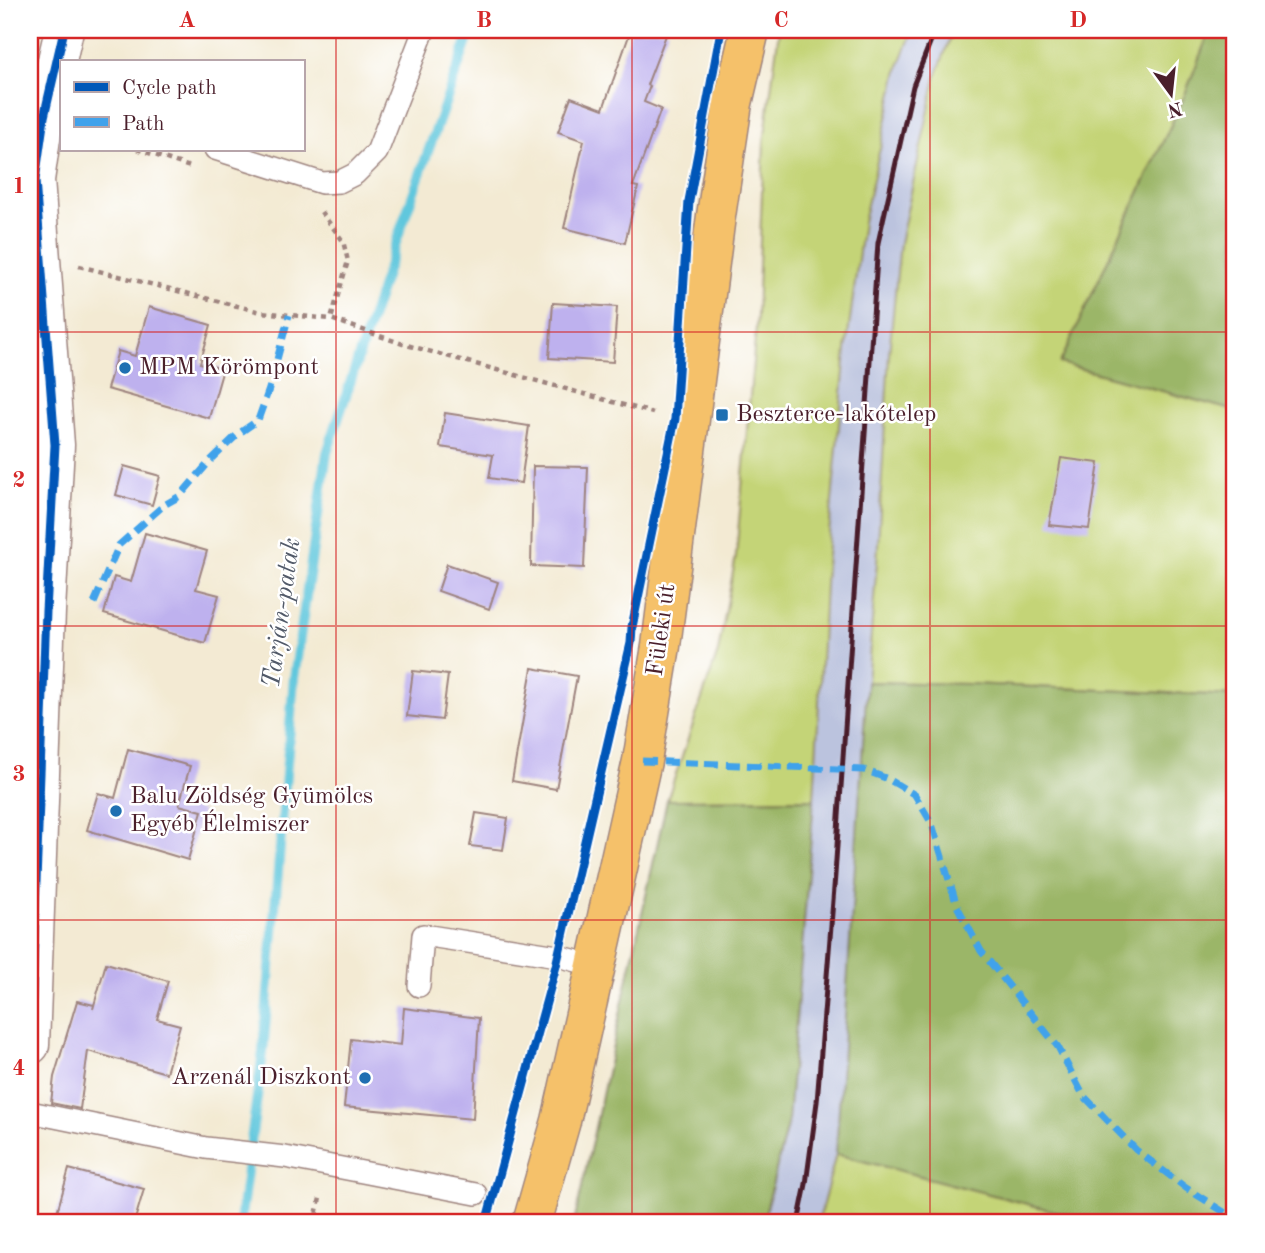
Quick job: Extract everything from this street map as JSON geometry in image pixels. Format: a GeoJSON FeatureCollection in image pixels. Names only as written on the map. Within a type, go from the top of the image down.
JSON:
{"type":"FeatureCollection","features":[{"type":"Feature","properties":{"kind":"main road","name":"Füleki út"},"geometry":{"type":"LineString","coordinates":[[532,1223],[561,1121],[642,761],[661,646],[716,216],[733,103],[750,30]]}},
{"type":"Feature","properties":{"kind":"street"},"geometry":{"type":"LineString","coordinates":[[60,60],[64,30]]}},
{"type":"Feature","properties":{"kind":"street"},"geometry":{"type":"LineString","coordinates":[[30,1045],[34,804],[55,445],[36,228],[35,180],[37,156],[56,97],[60,64]]}},
{"type":"Feature","properties":{"kind":"lane"},"geometry":{"type":"LineString","coordinates":[[218,150],[322,183],[339,182],[355,174],[377,152],[424,30]]}},
{"type":"Feature","properties":{"kind":"lane"},"geometry":{"type":"LineString","coordinates":[[419,986],[423,935],[545,954],[596,966]]}},
{"type":"Feature","properties":{"kind":"lane"},"geometry":{"type":"LineString","coordinates":[[30,1112],[206,1148],[285,1157],[477,1194]]}},
{"type":"Feature","properties":{"kind":"path"},"geometry":{"type":"LineString","coordinates":[[140,150],[202,171]]}},
{"type":"Feature","properties":{"kind":"path"},"geometry":{"type":"LineString","coordinates":[[320,211],[343,241],[348,261],[331,320]]}},
{"type":"Feature","properties":{"kind":"path"},"geometry":{"type":"LineString","coordinates":[[36,228],[261,312],[331,320],[403,344],[690,424]]}},
{"type":"Feature","properties":{"kind":"shaded area"},"geometry":{"type":"Polygon","coordinates":[[[913,30],[953,30],[936,77],[877,562],[836,1154],[818,1223],[763,1223],[788,1121],[814,799],[826,566],[846,350],[863,222],[899,66],[913,30]]]}},
{"type":"Feature","properties":{"kind":"green space"},"geometry":{"type":"Polygon","coordinates":[[[779,30],[913,30],[899,66],[863,222],[846,350],[826,566],[814,799],[667,800],[718,652],[736,556],[757,316],[764,142],[779,30]]]}},
{"type":"Feature","properties":{"kind":"green space"},"geometry":{"type":"Polygon","coordinates":[[[953,30],[1210,30],[1184,97],[1060,363],[1235,411],[1235,696],[867,682],[889,354],[900,243],[936,77],[953,30]]]}},
{"type":"Feature","properties":{"kind":"green space"},"geometry":{"type":"Polygon","coordinates":[[[1210,30],[1235,30],[1235,411],[1060,363],[1184,97],[1210,30]]]}},
{"type":"Feature","properties":{"kind":"green space"},"geometry":{"type":"Polygon","coordinates":[[[39,32],[30,90],[30,34],[39,32]]]}},
{"type":"Feature","properties":{"kind":"green space"},"geometry":{"type":"Polygon","coordinates":[[[867,682],[1235,696],[1235,1223],[1100,1223],[836,1154],[867,682]]]}},
{"type":"Feature","properties":{"kind":"green space"},"geometry":{"type":"Polygon","coordinates":[[[814,799],[788,1121],[763,1223],[574,1223],[667,800],[814,799]]]}},
{"type":"Feature","properties":{"kind":"green space"},"geometry":{"type":"Polygon","coordinates":[[[836,1154],[1100,1223],[818,1223],[836,1154]]]}},
{"type":"Feature","properties":{"kind":"building"},"geometry":{"type":"Polygon","coordinates":[[[631,30],[668,30],[647,85],[650,86],[644,102],[661,109],[633,186],[638,187],[625,243],[564,228],[584,141],[558,132],[571,97],[603,109],[631,30]]]}},
{"type":"Feature","properties":{"kind":"building"},"geometry":{"type":"Polygon","coordinates":[[[553,303],[617,307],[613,362],[549,358],[553,303]]]}},
{"type":"Feature","properties":{"kind":"building"},"geometry":{"type":"Polygon","coordinates":[[[149,307],[211,325],[200,363],[223,369],[209,418],[107,389],[118,351],[135,356],[149,307]]]}},
{"type":"Feature","properties":{"kind":"building"},"geometry":{"type":"Polygon","coordinates":[[[445,413],[529,426],[521,483],[489,478],[493,455],[440,447],[445,413]]]}},
{"type":"Feature","properties":{"kind":"building"},"geometry":{"type":"Polygon","coordinates":[[[1061,458],[1099,463],[1089,529],[1049,525],[1061,458]]]}},
{"type":"Feature","properties":{"kind":"building"},"geometry":{"type":"Polygon","coordinates":[[[124,466],[160,476],[152,505],[116,495],[124,466]]]}},
{"type":"Feature","properties":{"kind":"building"},"geometry":{"type":"Polygon","coordinates":[[[533,466],[588,467],[584,568],[531,566],[533,466]]]}},
{"type":"Feature","properties":{"kind":"building"},"geometry":{"type":"Polygon","coordinates":[[[145,533],[207,551],[196,589],[219,595],[205,643],[104,614],[114,577],[131,582],[145,533]]]}},
{"type":"Feature","properties":{"kind":"building"},"geometry":{"type":"Polygon","coordinates":[[[447,564],[498,582],[489,609],[438,591],[447,564]]]}},
{"type":"Feature","properties":{"kind":"building"},"geometry":{"type":"Polygon","coordinates":[[[532,668],[577,676],[556,789],[512,781],[532,668]]]}},
{"type":"Feature","properties":{"kind":"building"},"geometry":{"type":"Polygon","coordinates":[[[413,671],[448,675],[442,720],[407,716],[413,671]]]}},
{"type":"Feature","properties":{"kind":"building"},"geometry":{"type":"Polygon","coordinates":[[[128,749],[190,766],[179,805],[202,811],[188,860],[87,830],[98,793],[115,798],[128,749]]]}},
{"type":"Feature","properties":{"kind":"building"},"geometry":{"type":"Polygon","coordinates":[[[476,813],[508,818],[503,850],[470,846],[476,813]]]}},
{"type":"Feature","properties":{"kind":"building"},"geometry":{"type":"Polygon","coordinates":[[[106,963],[168,981],[157,1019],[180,1025],[166,1073],[88,1051],[80,1109],[51,1103],[54,1077],[77,1001],[94,1005],[93,1009],[106,963]]]}},
{"type":"Feature","properties":{"kind":"building"},"geometry":{"type":"Polygon","coordinates":[[[404,1008],[479,1018],[473,1119],[344,1107],[351,1039],[401,1045],[404,1008]]]}},
{"type":"Feature","properties":{"kind":"building"},"geometry":{"type":"Polygon","coordinates":[[[69,1169],[144,1189],[134,1223],[54,1223],[69,1169]]]}},
{"type":"Feature","properties":{"kind":"waterway","name":"Tarján-patak"},"geometry":{"type":"LineString","coordinates":[[240,1223],[263,1052],[294,678],[327,453],[400,231],[471,30]]}},
{"type":"Feature","properties":{"kind":"railway"},"geometry":{"type":"LineString","coordinates":[[798,1223],[817,1102],[878,243],[913,86],[935,30]]}},
{"type":"Feature","properties":{"kind":"marked path"},"geometry":{"type":"LineString","coordinates":[[94,603],[119,545],[164,505],[180,496],[210,461],[238,434],[258,420],[289,315]]}},
{"type":"Feature","properties":{"kind":"marked path"},"geometry":{"type":"LineString","coordinates":[[642,761],[864,770],[888,779],[915,795],[932,824],[957,906],[981,951],[1058,1047],[1083,1095],[1136,1150],[1186,1188],[1235,1219]]}},
{"type":"Feature","properties":{"kind":"cycle path"},"geometry":{"type":"LineString","coordinates":[[30,1045],[55,445],[35,180],[44,117],[64,30]]}},
{"type":"Feature","properties":{"kind":"cycle path"},"geometry":{"type":"LineString","coordinates":[[486,1223],[556,966],[631,643],[632,627],[675,419],[689,201],[721,30]]}},
{"type":"Feature","properties":{"kind":"place","name":"MPM Körömpont"},"geometry":{"type":"Point","coordinates":[125,368]}},
{"type":"Feature","properties":{"kind":"place","name":"Beszterce-lakótelep"},"geometry":{"type":"Point","coordinates":[722,415]}},
{"type":"Feature","properties":{"kind":"place","name":"Balu Zöldség Gyümölcs Egyéb Élelmiszer"},"geometry":{"type":"Point","coordinates":[116,811]}},
{"type":"Feature","properties":{"kind":"place","name":"Arzenál Diszkont"},"geometry":{"type":"Point","coordinates":[365,1078]}}]}
